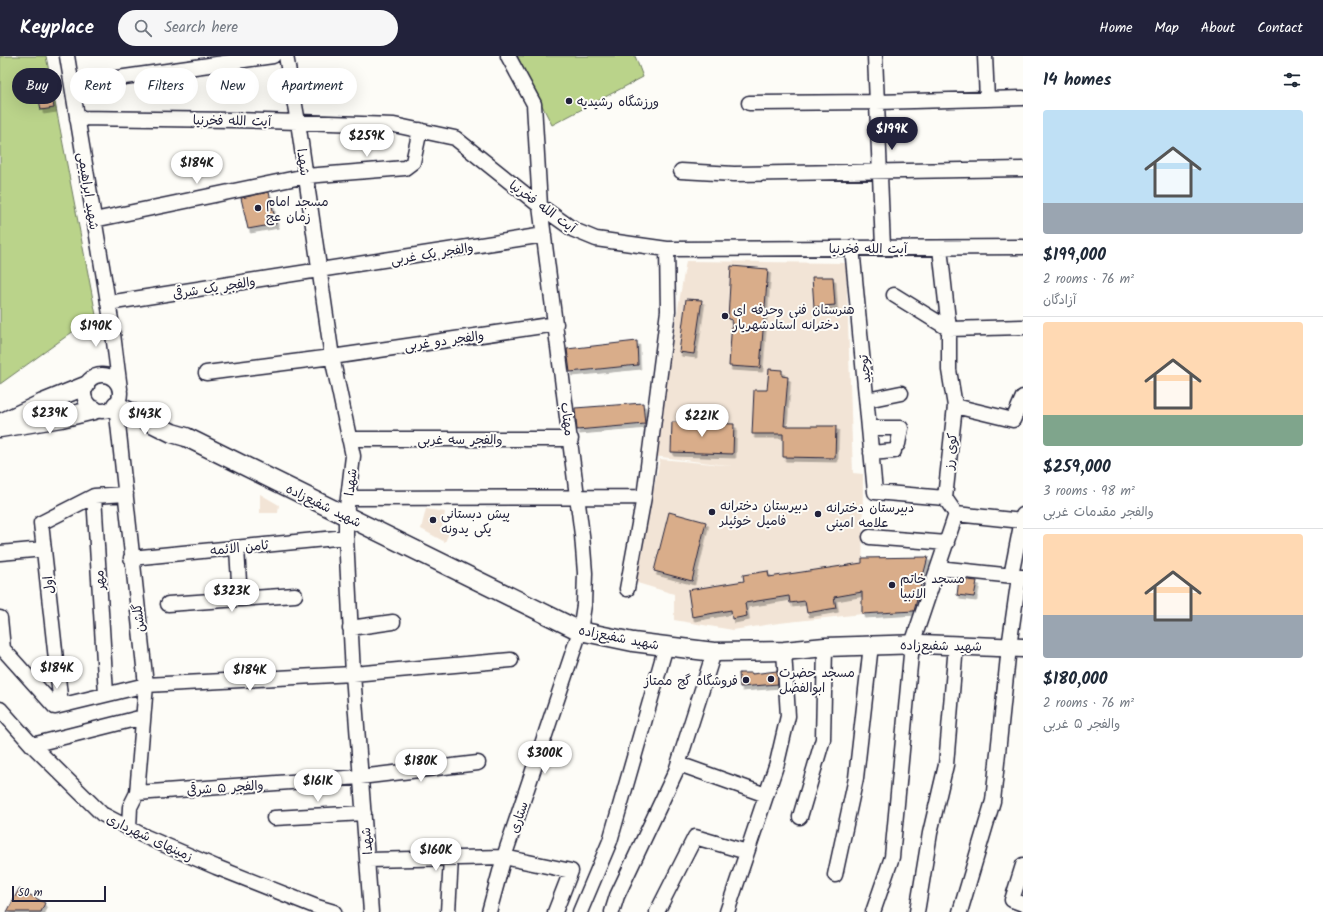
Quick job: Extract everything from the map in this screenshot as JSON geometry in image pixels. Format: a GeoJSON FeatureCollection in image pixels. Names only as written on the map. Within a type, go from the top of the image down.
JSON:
{"type":"FeatureCollection","features":[{"type":"Feature","properties":{"kind":"main road"},"geometry":{"type":"LineString","coordinates":[[0,423],[44,402],[85,386]]}},
{"type":"Feature","properties":{"kind":"main road","name":"شهید شفیع‌زاده"},"geometry":{"type":"LineString","coordinates":[[118,397],[172,433],[186,437],[580,631],[634,642],[714,652],[784,651],[825,647],[912,644],[1016,647]]}},
{"type":"Feature","properties":{"kind":"main road"},"geometry":{"type":"LineString","coordinates":[[0,428],[61,418],[94,410]]}},
{"type":"Feature","properties":{"kind":"street","name":"شهید ابراهیمی"},"geometry":{"type":"LineString","coordinates":[[67,56],[112,326],[118,397]]}},
{"type":"Feature","properties":{"kind":"street"},"geometry":{"type":"LineString","coordinates":[[126,77],[273,56]]}},
{"type":"Feature","properties":{"kind":"street","name":"شهدا"},"geometry":{"type":"LineString","coordinates":[[286,56],[298,122],[332,357],[353,456],[346,516],[346,537],[353,674],[371,912]]}},
{"type":"Feature","properties":{"kind":"street","name":"مهتاب"},"geometry":{"type":"LineString","coordinates":[[508,56],[534,104],[540,206],[571,439],[582,535],[585,573],[584,605],[580,631]]}},
{"type":"Feature","properties":{"kind":"street"},"geometry":{"type":"LineString","coordinates":[[875,56],[883,247]]}},
{"type":"Feature","properties":{"kind":"street"},"geometry":{"type":"LineString","coordinates":[[986,56],[987,99]]}},
{"type":"Feature","properties":{"kind":"street"},"geometry":{"type":"LineString","coordinates":[[749,103],[877,102],[1023,98]]}},
{"type":"Feature","properties":{"kind":"street","name":"آیت الله فخرنیا"},"geometry":{"type":"LineString","coordinates":[[77,118],[234,120],[394,125],[420,130],[455,138],[540,206],[574,230],[596,239],[667,250],[1023,247]]}},
{"type":"Feature","properties":{"kind":"street"},"geometry":{"type":"LineString","coordinates":[[94,220],[306,176],[405,168],[413,162],[420,130]]}},
{"type":"Feature","properties":{"kind":"street"},"geometry":{"type":"LineString","coordinates":[[681,170],[734,174],[1023,169]]}},
{"type":"Feature","properties":{"kind":"street","name":"والفجر یک غربی"},"geometry":{"type":"LineString","coordinates":[[320,270],[544,235]]}},
{"type":"Feature","properties":{"kind":"street","name":"توحید"},"geometry":{"type":"LineString","coordinates":[[852,248],[875,492],[945,498]]}},
{"type":"Feature","properties":{"kind":"street","name":"کوی رز"},"geometry":{"type":"LineString","coordinates":[[940,248],[949,329],[949,370],[955,406],[945,498]]}},
{"type":"Feature","properties":{"kind":"street"},"geometry":{"type":"LineString","coordinates":[[627,589],[644,497],[668,311],[667,250]]}},
{"type":"Feature","properties":{"kind":"street","name":"والفجر یک شرقی"},"geometry":{"type":"LineString","coordinates":[[108,304],[320,270]]}},
{"type":"Feature","properties":{"kind":"street"},"geometry":{"type":"LineString","coordinates":[[894,295],[949,329],[1023,327]]}},
{"type":"Feature","properties":{"kind":"street","name":"والفجر دو غربی"},"geometry":{"type":"LineString","coordinates":[[206,373],[332,357],[556,324]]}},
{"type":"Feature","properties":{"kind":"street","name":"شهید ابراهیمی"},"geometry":{"type":"LineString","coordinates":[[104,374],[112,326]]}},
{"type":"Feature","properties":{"kind":"street"},"geometry":{"type":"LineString","coordinates":[[104,374],[114,379],[118,397],[106,411],[94,410],[86,402],[84,397],[85,386],[94,376],[104,374]]}},
{"type":"Feature","properties":{"kind":"street"},"geometry":{"type":"LineString","coordinates":[[867,400],[901,393]]}},
{"type":"Feature","properties":{"kind":"street","name":"گلشن"},"geometry":{"type":"LineString","coordinates":[[118,397],[131,558],[146,685],[137,793],[130,807],[129,829]]}},
{"type":"Feature","properties":{"kind":"street"},"geometry":{"type":"LineString","coordinates":[[955,406],[1013,420],[1023,397]]}},
{"type":"Feature","properties":{"kind":"street"},"geometry":{"type":"LineString","coordinates":[[870,428],[901,428],[896,448],[872,453]]}},
{"type":"Feature","properties":{"kind":"street","name":"والفجر سه غربی"},"geometry":{"type":"LineString","coordinates":[[349,439],[571,439]]}},
{"type":"Feature","properties":{"kind":"street"},"geometry":{"type":"LineString","coordinates":[[94,496],[126,494]]}},
{"type":"Feature","properties":{"kind":"street","name":"اول"},"geometry":{"type":"LineString","coordinates":[[61,705],[41,523],[94,496]]}},
{"type":"Feature","properties":{"kind":"street","name":"مهر"},"geometry":{"type":"LineString","coordinates":[[94,496],[106,694]]}},
{"type":"Feature","properties":{"kind":"street"},"geometry":{"type":"LineString","coordinates":[[348,498],[644,497]]}},
{"type":"Feature","properties":{"kind":"street"},"geometry":{"type":"LineString","coordinates":[[945,498],[956,514]]}},
{"type":"Feature","properties":{"kind":"street"},"geometry":{"type":"LineString","coordinates":[[956,514],[1022,518],[1018,577],[1016,647],[993,801],[960,912]]}},
{"type":"Feature","properties":{"kind":"street"},"geometry":{"type":"LineString","coordinates":[[873,912],[892,857],[912,644],[956,514]]}},
{"type":"Feature","properties":{"kind":"street","name":"ثامن الائمه"},"geometry":{"type":"LineString","coordinates":[[131,558],[346,537]]}},
{"type":"Feature","properties":{"kind":"street"},"geometry":{"type":"LineString","coordinates":[[870,537],[947,543]]}},
{"type":"Feature","properties":{"kind":"street"},"geometry":{"type":"LineString","coordinates":[[237,548],[240,599]]}},
{"type":"Feature","properties":{"kind":"street"},"geometry":{"type":"LineString","coordinates":[[0,553],[44,549]]}},
{"type":"Feature","properties":{"kind":"street"},"geometry":{"type":"LineString","coordinates":[[938,568],[1018,577]]}},
{"type":"Feature","properties":{"kind":"street"},"geometry":{"type":"LineString","coordinates":[[168,604],[295,595]]}},
{"type":"Feature","properties":{"kind":"street"},"geometry":{"type":"LineString","coordinates":[[0,618],[1,649],[55,707],[146,685],[353,674],[511,660]]}},
{"type":"Feature","properties":{"kind":"street"},"geometry":{"type":"LineString","coordinates":[[350,628],[393,622]]}},
{"type":"Feature","properties":{"kind":"street","name":"ستاری"},"geometry":{"type":"LineString","coordinates":[[490,912],[504,858],[580,631]]}},
{"type":"Feature","properties":{"kind":"street"},"geometry":{"type":"LineString","coordinates":[[917,912],[930,833],[946,765],[956,645]]}},
{"type":"Feature","properties":{"kind":"street"},"geometry":{"type":"LineString","coordinates":[[580,912],[610,841],[666,646]]}},
{"type":"Feature","properties":{"kind":"street"},"geometry":{"type":"LineString","coordinates":[[835,875],[856,778],[871,646]]}},
{"type":"Feature","properties":{"kind":"street"},"geometry":{"type":"LineString","coordinates":[[800,817],[823,739],[825,647]]}},
{"type":"Feature","properties":{"kind":"street"},"geometry":{"type":"LineString","coordinates":[[727,912],[777,763],[788,716],[784,651]]}},
{"type":"Feature","properties":{"kind":"street"},"geometry":{"type":"LineString","coordinates":[[612,912],[617,896],[679,764],[714,652]]}},
{"type":"Feature","properties":{"kind":"street","name":"زمینهای شهرداری"},"geometry":{"type":"LineString","coordinates":[[0,709],[32,745],[102,814],[129,829],[216,867],[317,907],[334,912]]}},
{"type":"Feature","properties":{"kind":"street"},"geometry":{"type":"LineString","coordinates":[[32,745],[144,717]]}},
{"type":"Feature","properties":{"kind":"street","name":"والفجر ۵ شرقی"},"geometry":{"type":"LineString","coordinates":[[137,793],[360,777],[478,763]]}},
{"type":"Feature","properties":{"kind":"street"},"geometry":{"type":"LineString","coordinates":[[679,764],[766,795]]}},
{"type":"Feature","properties":{"kind":"street"},"geometry":{"type":"LineString","coordinates":[[274,818],[364,814]]}},
{"type":"Feature","properties":{"kind":"street"},"geometry":{"type":"LineString","coordinates":[[657,912],[695,837],[747,852]]}},
{"type":"Feature","properties":{"kind":"street"},"geometry":{"type":"LineString","coordinates":[[448,912],[451,858]]}},
{"type":"Feature","properties":{"kind":"street"},"geometry":{"type":"LineString","coordinates":[[368,860],[504,858],[570,871],[555,912]]}},
{"type":"Feature","properties":{"kind":"street"},"geometry":{"type":"LineString","coordinates":[[1018,902],[1023,865]]}},
{"type":"Feature","properties":{"kind":"shaded area"},"geometry":{"type":"Polygon","coordinates":[[[686,261],[846,263],[853,473],[863,474],[862,614],[779,623],[733,630],[674,620],[674,594],[634,582],[660,459],[734,466],[653,456],[686,261]]]}},
{"type":"Feature","properties":{"kind":"shaded area"},"geometry":{"type":"Polygon","coordinates":[[[260,494],[279,505],[278,513],[260,513],[260,494]]]}},
{"type":"Feature","properties":{"kind":"shaded area","name":"پیش دبستانی یکی یدونه"},"geometry":{"type":"Polygon","coordinates":[[[426,509],[445,512],[442,528],[449,533],[445,542],[421,529],[426,509]]]}},
{"type":"Feature","properties":{"kind":"green space"},"geometry":{"type":"Polygon","coordinates":[[[0,56],[46,56],[48,68],[12,68],[12,104],[55,104],[96,315],[0,384],[0,56]]]}},
{"type":"Feature","properties":{"kind":"green space","name":"ورزشگاه رشیدیه"},"geometry":{"type":"Polygon","coordinates":[[[517,56],[635,56],[643,77],[552,125],[517,56]]]}},
{"type":"Feature","properties":{"kind":"building"},"geometry":{"type":"Polygon","coordinates":[[[40,104],[53,104],[54,108],[41,110],[40,104]]]}},
{"type":"Feature","properties":{"kind":"building","name":"مسجد امام زمان عج"},"geometry":{"type":"Polygon","coordinates":[[[269,192],[276,224],[248,229],[241,198],[269,192]]]}},
{"type":"Feature","properties":{"kind":"building"},"geometry":{"type":"Polygon","coordinates":[[[731,266],[768,269],[760,368],[729,366],[732,320],[728,319],[731,266]]]}},
{"type":"Feature","properties":{"kind":"building"},"geometry":{"type":"Polygon","coordinates":[[[812,277],[833,277],[835,305],[814,307],[812,277]]]}},
{"type":"Feature","properties":{"kind":"building"},"geometry":{"type":"Polygon","coordinates":[[[686,299],[702,300],[694,354],[679,352],[686,299]]]}},
{"type":"Feature","properties":{"kind":"building"},"geometry":{"type":"Polygon","coordinates":[[[637,341],[638,365],[570,372],[567,349],[637,341]]]}},
{"type":"Feature","properties":{"kind":"building"},"geometry":{"type":"Polygon","coordinates":[[[769,369],[782,370],[782,376],[788,377],[784,426],[836,426],[835,458],[783,457],[783,434],[752,434],[754,390],[767,390],[769,369]]]}},
{"type":"Feature","properties":{"kind":"building"},"geometry":{"type":"Polygon","coordinates":[[[643,403],[645,424],[577,430],[575,408],[643,403]]]}},
{"type":"Feature","properties":{"kind":"building"},"geometry":{"type":"Polygon","coordinates":[[[672,422],[734,424],[733,454],[671,452],[672,422]]]}},
{"type":"Feature","properties":{"kind":"building"},"geometry":{"type":"Polygon","coordinates":[[[669,512],[706,522],[692,581],[654,571],[669,512]]]}},
{"type":"Feature","properties":{"kind":"building"},"geometry":{"type":"Polygon","coordinates":[[[928,557],[914,611],[862,614],[862,592],[834,597],[836,608],[807,613],[805,601],[790,603],[789,596],[745,603],[747,616],[732,619],[731,610],[692,617],[688,590],[744,581],[743,575],[768,571],[769,577],[862,563],[862,558],[928,557]]]}},
{"type":"Feature","properties":{"kind":"building"},"geometry":{"type":"Polygon","coordinates":[[[959,579],[977,581],[974,597],[957,595],[959,579]]]}},
{"type":"Feature","properties":{"kind":"building"},"geometry":{"type":"Polygon","coordinates":[[[777,671],[778,684],[740,687],[739,673],[752,674],[777,671]]]}},
{"type":"Feature","properties":{"kind":"building"},"geometry":{"type":"Polygon","coordinates":[[[19,889],[45,903],[41,912],[7,912],[19,889]]]}},
{"type":"Feature","properties":{"kind":"place","name":"ورزشگاه رشیدیه"},"geometry":{"type":"Point","coordinates":[569,101]}},
{"type":"Feature","properties":{"kind":"place","name":"مسجد امام زمان عج"},"geometry":{"type":"Point","coordinates":[258,208]}},
{"type":"Feature","properties":{"kind":"place","name":"هنرستان فنی وحرفه ای دخترانه استادشهریار"},"geometry":{"type":"Point","coordinates":[725,316]}},
{"type":"Feature","properties":{"kind":"place","name":"دبیرستان دخترانه فامیل خوئیلر"},"geometry":{"type":"Point","coordinates":[712,512]}},
{"type":"Feature","properties":{"kind":"place","name":"دبیرستان دخترانه علامه امینی"},"geometry":{"type":"Point","coordinates":[818,514]}},
{"type":"Feature","properties":{"kind":"place","name":"پیش دبستانی یکی یدونه"},"geometry":{"type":"Point","coordinates":[433,520]}},
{"type":"Feature","properties":{"kind":"place","name":"مسجد خاتم الانبیا"},"geometry":{"type":"Point","coordinates":[892,585]}},
{"type":"Feature","properties":{"kind":"place","name":"مسجد حضرت ابوالفضل"},"geometry":{"type":"Point","coordinates":[771,679]}},
{"type":"Feature","properties":{"kind":"place","name":"فروشگاه گچ ممتاز"},"geometry":{"type":"Point","coordinates":[746,680]}}]}
